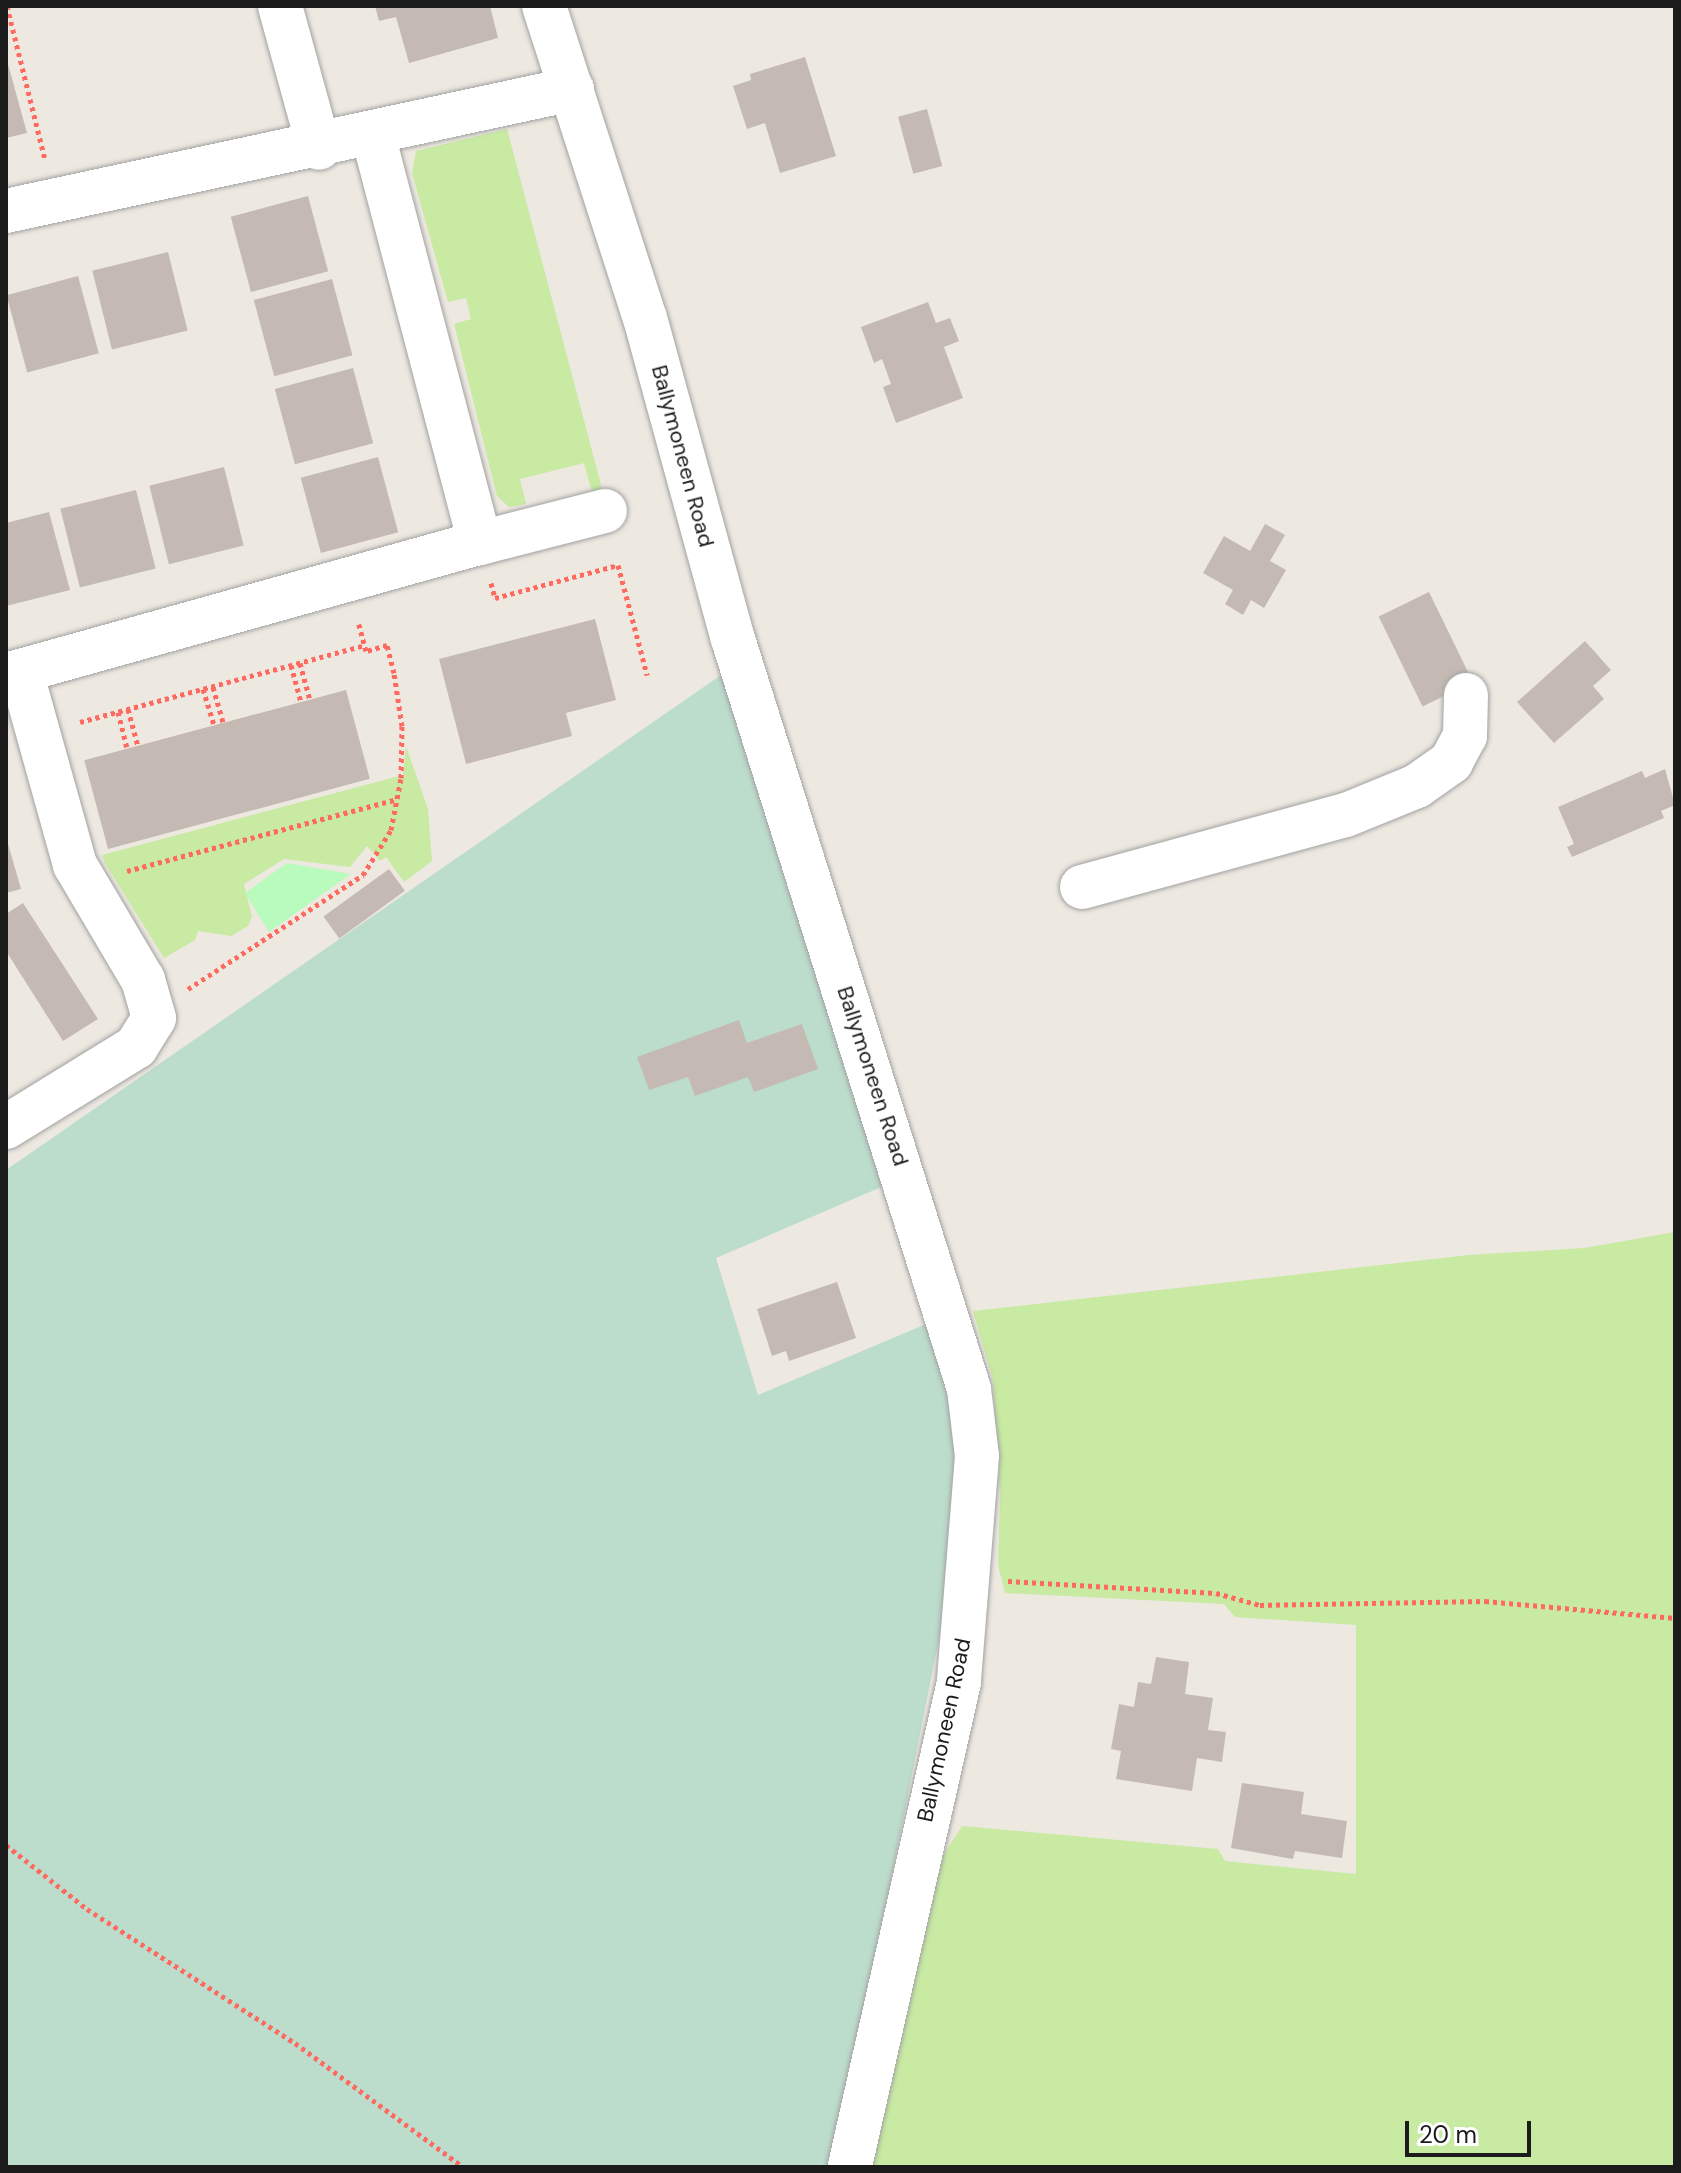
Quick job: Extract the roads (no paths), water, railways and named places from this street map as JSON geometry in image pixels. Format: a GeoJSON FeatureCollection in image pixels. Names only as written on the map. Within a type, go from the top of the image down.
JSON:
{"type":"FeatureCollection","features":[{"type":"Feature","properties":{"kind":"street"},"geometry":{"type":"LineString","coordinates":[[280,6],[319,148]]}},
{"type":"Feature","properties":{"kind":"street","name":"Ballymoneen Road"},"geometry":{"type":"LineString","coordinates":[[544,6],[645,318],[733,639],[959,1349],[977,1456],[971,1580],[959,1682],[850,2167]]}},
{"type":"Feature","properties":{"kind":"street"},"geometry":{"type":"LineString","coordinates":[[6,211],[319,148],[572,89]]}},
{"type":"Feature","properties":{"kind":"street"},"geometry":{"type":"LineString","coordinates":[[373,134],[480,543]]}},
{"type":"Feature","properties":{"kind":"street"},"geometry":{"type":"LineString","coordinates":[[6,1127],[136,1047],[154,1018],[153,1000],[75,865],[34,718],[14,674],[605,511]]}},
{"type":"Feature","properties":{"kind":"street"},"geometry":{"type":"LineString","coordinates":[[1082,887],[1346,815],[1417,786],[1451,762],[1465,736],[1466,695]]}}]}
